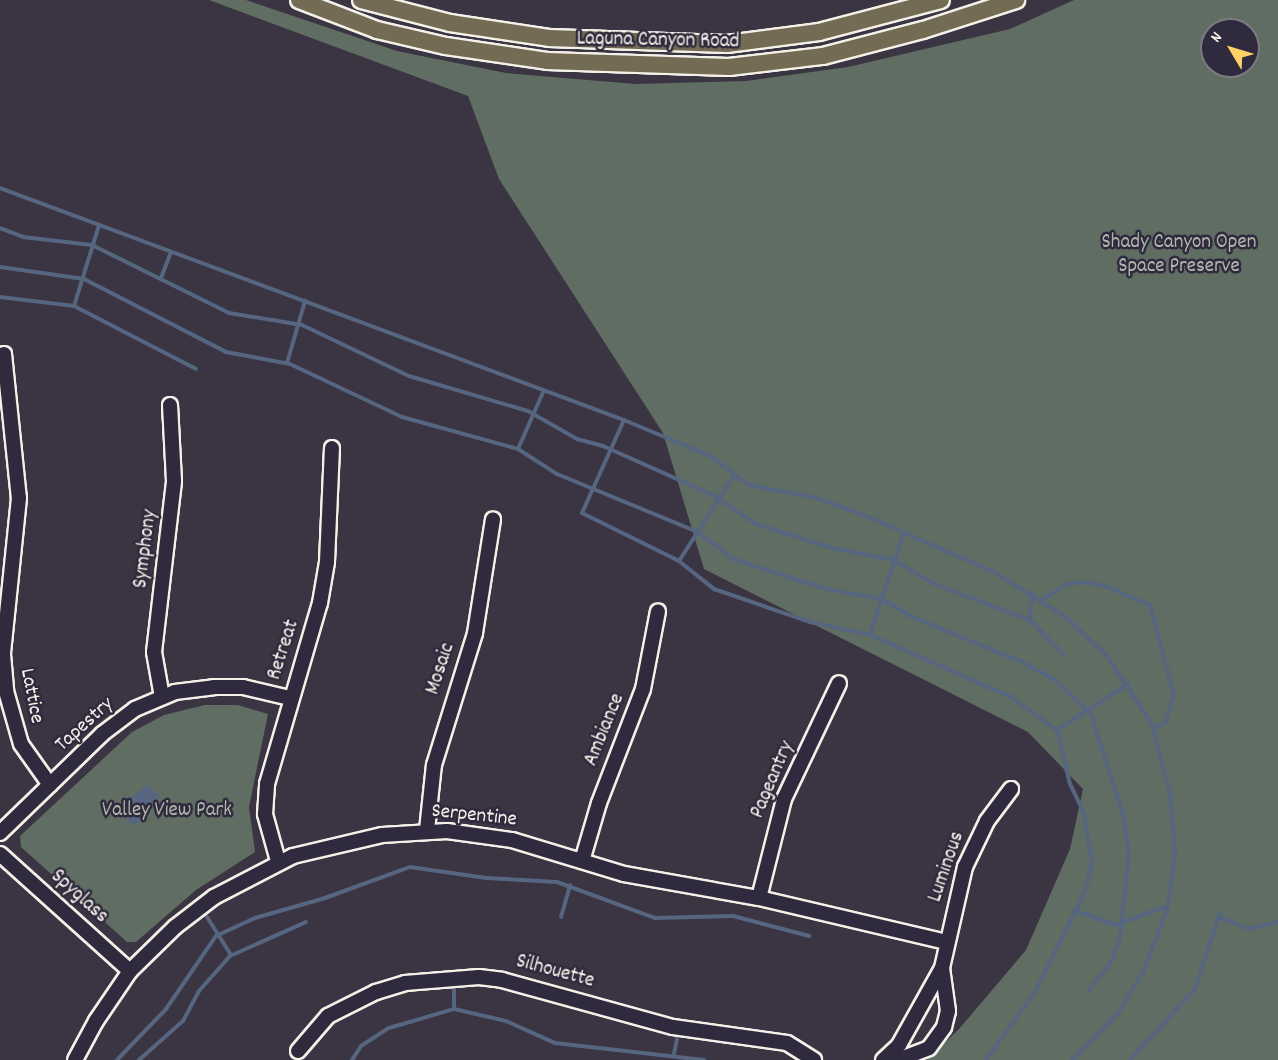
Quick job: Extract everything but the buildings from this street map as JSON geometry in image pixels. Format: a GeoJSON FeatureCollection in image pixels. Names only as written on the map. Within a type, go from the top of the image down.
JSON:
{"type":"FeatureCollection","features":[{"type":"Feature","properties":{"kind":"main road","name":"Laguna Canyon Road"},"geometry":{"type":"LineString","coordinates":[[361,0],[450,23],[549,38],[727,44],[819,32],[941,0]]}},
{"type":"Feature","properties":{"kind":"main road","name":"Laguna Canyon Road"},"geometry":{"type":"LineString","coordinates":[[310,2],[377,30],[524,58],[641,66],[729,67],[823,56],[923,30],[1016,0]]}},
{"type":"Feature","properties":{"kind":"street","name":"Lattice"},"geometry":{"type":"LineString","coordinates":[[4,354],[19,498],[4,644],[6,691],[21,744],[50,785]]}},
{"type":"Feature","properties":{"kind":"street","name":"Symphony"},"geometry":{"type":"LineString","coordinates":[[162,697],[154,652],[174,482],[170,405]]}},
{"type":"Feature","properties":{"kind":"street","name":"Retreat"},"geometry":{"type":"LineString","coordinates":[[278,861],[268,828],[265,798],[271,764],[324,584],[332,448]]}},
{"type":"Feature","properties":{"kind":"street","name":"Mosaic"},"geometry":{"type":"LineString","coordinates":[[427,830],[434,765],[475,633],[494,519]]}},
{"type":"Feature","properties":{"kind":"street","name":"Ambiance"},"geometry":{"type":"LineString","coordinates":[[582,861],[599,803],[643,689],[658,611]]}},
{"type":"Feature","properties":{"kind":"street","name":"Pageantry"},"geometry":{"type":"LineString","coordinates":[[759,898],[784,799],[840,683]]}},
{"type":"Feature","properties":{"kind":"street","name":"Tapestry"},"geometry":{"type":"LineString","coordinates":[[0,833],[118,720],[162,697],[227,686],[290,698]]}},
{"type":"Feature","properties":{"kind":"street","name":"Luminous"},"geometry":{"type":"LineString","coordinates":[[884,1060],[899,1044],[942,968],[959,884],[972,851],[1011,789]]}},
{"type":"Feature","properties":{"kind":"street","name":"Serpentine"},"geometry":{"type":"LineString","coordinates":[[75,1060],[96,1021],[130,971],[206,902],[278,861],[356,839],[427,830],[512,840],[624,874],[759,898],[947,942]]}},
{"type":"Feature","properties":{"kind":"street","name":"Spyglass"},"geometry":{"type":"LineString","coordinates":[[0,854],[130,971]]}},
{"type":"Feature","properties":{"kind":"street","name":"Luminous"},"geometry":{"type":"LineString","coordinates":[[898,1060],[928,1048],[944,1028],[948,1011],[942,968]]}},
{"type":"Feature","properties":{"kind":"street","name":"Silhouette"},"geometry":{"type":"LineString","coordinates":[[298,1051],[328,1016],[376,992],[405,983],[479,977],[502,980],[674,1027],[787,1043],[814,1060]]}},
{"type":"Feature","properties":{"kind":"green space","name":"Shady Canyon Open Space Preserve"},"geometry":{"type":"Polygon","coordinates":[[[209,0],[246,0],[397,51],[506,73],[635,84],[746,81],[848,67],[1010,29],[1074,0],[1278,0],[1278,1060],[927,1060],[959,1029],[1026,950],[1070,849],[1083,789],[1028,732],[704,569],[663,433],[499,179],[468,96],[209,0]]]}},
{"type":"Feature","properties":{"kind":"green space","name":"Valley View Park"},"geometry":{"type":"Polygon","coordinates":[[[205,705],[238,705],[268,714],[249,807],[255,852],[196,890],[136,942],[127,942],[21,847],[20,836],[132,732],[164,715],[205,705]]]}},
{"type":"Feature","properties":{"kind":"water"},"geometry":{"type":"Polygon","coordinates":[[[148,785],[160,797],[134,826],[119,812],[120,806],[148,785]]]}},
{"type":"Feature","properties":{"kind":"waterway"},"geometry":{"type":"LineString","coordinates":[[0,188],[624,420],[710,456],[749,485],[817,498],[871,518],[994,572],[1067,618],[1107,656],[1151,723],[1170,792],[1175,854],[1167,910],[1143,972],[1119,1012],[1072,1060]]}},
{"type":"Feature","properties":{"kind":"waterway"},"geometry":{"type":"LineString","coordinates":[[74,306],[99,225]]}},
{"type":"Feature","properties":{"kind":"waterway"},"geometry":{"type":"LineString","coordinates":[[0,228],[23,237],[92,245],[229,313],[302,325],[409,376],[528,411],[577,439],[603,446],[713,495],[756,524],[832,548],[894,560],[934,584],[1030,620],[1064,655]]}},
{"type":"Feature","properties":{"kind":"waterway"},"geometry":{"type":"LineString","coordinates":[[161,278],[171,252]]}},
{"type":"Feature","properties":{"kind":"waterway"},"geometry":{"type":"LineString","coordinates":[[0,267],[84,279],[226,352],[290,364],[402,417],[518,449],[557,474],[698,532],[733,559],[826,589],[882,599],[912,617],[1022,662],[1054,679],[1091,714],[1123,814],[1129,852],[1120,939],[1111,962],[1089,990]]}},
{"type":"Feature","properties":{"kind":"waterway"},"geometry":{"type":"LineString","coordinates":[[0,297],[74,306],[196,369]]}},
{"type":"Feature","properties":{"kind":"waterway"},"geometry":{"type":"LineString","coordinates":[[287,363],[305,301]]}},
{"type":"Feature","properties":{"kind":"waterway"},"geometry":{"type":"LineString","coordinates":[[518,449],[544,390]]}},
{"type":"Feature","properties":{"kind":"waterway"},"geometry":{"type":"LineString","coordinates":[[624,420],[582,513],[679,561],[714,589],[810,622],[870,635],[1011,697],[1057,730],[1070,784],[1084,813],[1092,863],[1084,894],[1035,992],[986,1060]]}},
{"type":"Feature","properties":{"kind":"waterway"},"geometry":{"type":"LineString","coordinates":[[679,561],[735,474]]}},
{"type":"Feature","properties":{"kind":"waterway"},"geometry":{"type":"LineString","coordinates":[[870,635],[904,532]]}},
{"type":"Feature","properties":{"kind":"waterway"},"geometry":{"type":"LineString","coordinates":[[1042,600],[1068,584],[1085,582],[1106,586],[1150,605],[1174,695],[1166,722],[1153,728]]}},
{"type":"Feature","properties":{"kind":"waterway"},"geometry":{"type":"LineString","coordinates":[[1030,620],[1032,593]]}},
{"type":"Feature","properties":{"kind":"waterway"},"geometry":{"type":"LineString","coordinates":[[1057,730],[1128,684]]}},
{"type":"Feature","properties":{"kind":"waterway"},"geometry":{"type":"LineString","coordinates":[[117,1060],[166,1009],[216,936],[255,918],[325,898],[410,867],[486,878],[557,882],[655,918],[733,916],[809,936]]}},
{"type":"Feature","properties":{"kind":"waterway"},"geometry":{"type":"LineString","coordinates":[[561,917],[570,885]]}},
{"type":"Feature","properties":{"kind":"waterway"},"geometry":{"type":"LineString","coordinates":[[1074,910],[1115,925],[1168,906]]}},
{"type":"Feature","properties":{"kind":"waterway"},"geometry":{"type":"LineString","coordinates":[[1130,1060],[1195,989],[1220,913]]}},
{"type":"Feature","properties":{"kind":"waterway"},"geometry":{"type":"LineString","coordinates":[[207,917],[231,955]]}},
{"type":"Feature","properties":{"kind":"waterway"},"geometry":{"type":"LineString","coordinates":[[1219,917],[1249,929],[1278,922]]}},
{"type":"Feature","properties":{"kind":"waterway"},"geometry":{"type":"LineString","coordinates":[[139,1060],[183,1021],[199,991],[230,956],[306,922]]}},
{"type":"Feature","properties":{"kind":"waterway"},"geometry":{"type":"LineString","coordinates":[[454,989],[454,1009]]}},
{"type":"Feature","properties":{"kind":"waterway"},"geometry":{"type":"LineString","coordinates":[[352,1060],[361,1046],[389,1028],[454,1009],[506,1021],[555,1043],[704,1060]]}},
{"type":"Feature","properties":{"kind":"waterway"},"geometry":{"type":"LineString","coordinates":[[674,1054],[677,1038]]}}]}
